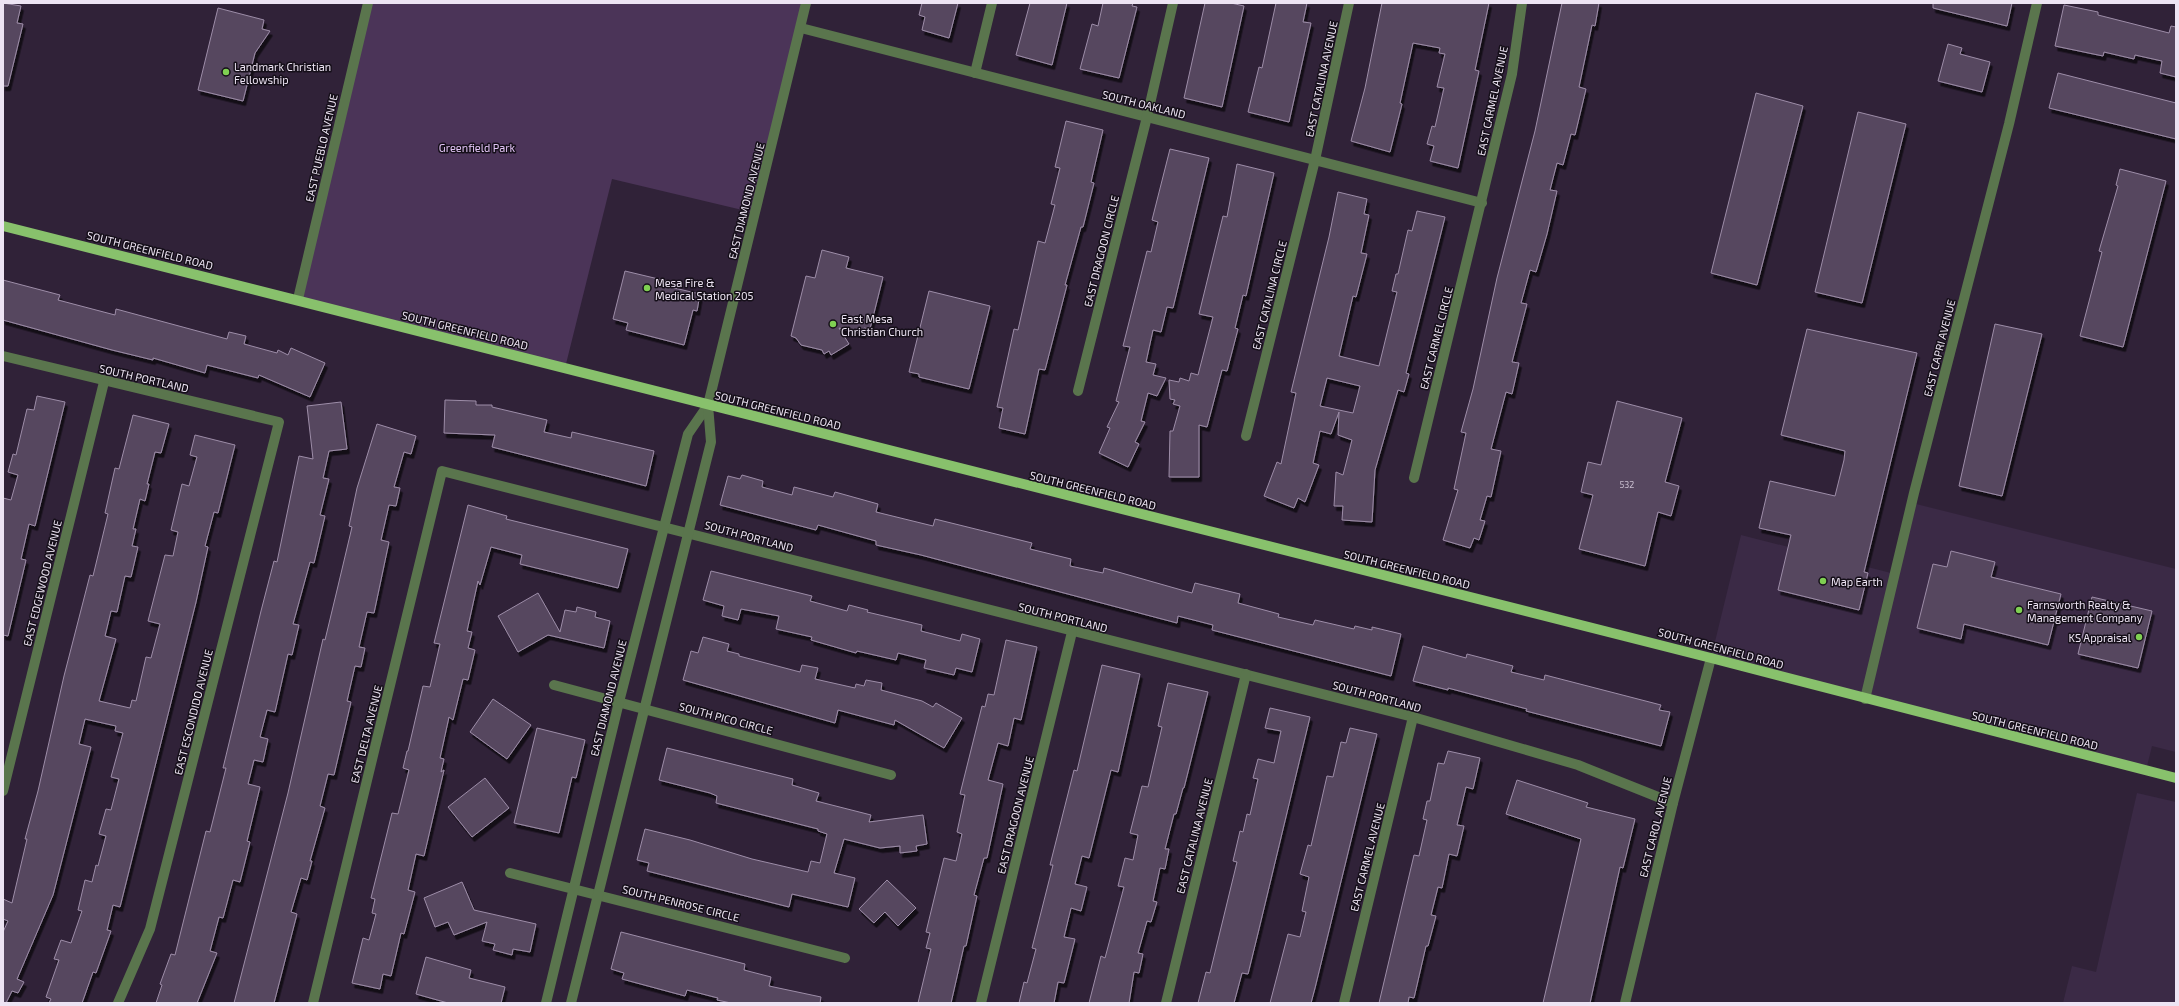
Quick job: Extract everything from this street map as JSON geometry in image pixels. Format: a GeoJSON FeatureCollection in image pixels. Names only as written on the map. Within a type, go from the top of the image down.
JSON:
{"type":"FeatureCollection","features":[{"type":"Feature","properties":{"kind":"main road","name":"SOUTH GREENFIELD ROAD"},"geometry":{"type":"LineString","coordinates":[[3,226],[298,299],[708,405],[1711,658],[1865,699],[2176,778]]}},
{"type":"Feature","properties":{"kind":"street","name":"EAST PUEBLO AVENUE"},"geometry":{"type":"LineString","coordinates":[[298,299],[368,3]]}},
{"type":"Feature","properties":{"kind":"street","name":"EAST DIAMOND AVENUE"},"geometry":{"type":"LineString","coordinates":[[571,1003],[710,442],[708,405],[806,3]]}},
{"type":"Feature","properties":{"kind":"street"},"geometry":{"type":"LineString","coordinates":[[975,73],[992,3]]}},
{"type":"Feature","properties":{"kind":"street"},"geometry":{"type":"LineString","coordinates":[[1147,117],[1173,3]]}},
{"type":"Feature","properties":{"kind":"street","name":"EAST CATALINA AVENUE"},"geometry":{"type":"LineString","coordinates":[[1315,160],[1349,3]]}},
{"type":"Feature","properties":{"kind":"street","name":"EAST CARMEL AVENUE"},"geometry":{"type":"LineString","coordinates":[[1482,203],[1512,74],[1522,3]]}},
{"type":"Feature","properties":{"kind":"street","name":"EAST CAPRI AVENUE"},"geometry":{"type":"LineString","coordinates":[[1865,699],[1913,498],[2007,132],[2037,3]]}},
{"type":"Feature","properties":{"kind":"street","name":"SOUTH OAKLAND"},"geometry":{"type":"LineString","coordinates":[[801,28],[1482,203]]}},
{"type":"Feature","properties":{"kind":"street","name":"EAST DRAGOON CIRCLE"},"geometry":{"type":"LineString","coordinates":[[1078,391],[1147,117]]}},
{"type":"Feature","properties":{"kind":"street","name":"EAST CATALINA CIRCLE"},"geometry":{"type":"LineString","coordinates":[[1246,436],[1315,160]]}},
{"type":"Feature","properties":{"kind":"street","name":"EAST CARMEL CIRCLE"},"geometry":{"type":"LineString","coordinates":[[1414,478],[1482,203]]}},
{"type":"Feature","properties":{"kind":"street","name":"SOUTH PORTLAND"},"geometry":{"type":"LineString","coordinates":[[3,356],[104,382],[279,422]]}},
{"type":"Feature","properties":{"kind":"street","name":"EAST EDGEWOOD AVENUE"},"geometry":{"type":"LineString","coordinates":[[3,791],[104,382]]}},
{"type":"Feature","properties":{"kind":"street","name":"EAST DIAMOND AVENUE"},"geometry":{"type":"LineString","coordinates":[[546,1003],[619,702],[688,434],[708,405]]}},
{"type":"Feature","properties":{"kind":"street","name":"EAST ESCONDIDO AVENUE"},"geometry":{"type":"LineString","coordinates":[[118,1003],[150,929],[279,422]]}},
{"type":"Feature","properties":{"kind":"street","name":"SOUTH PORTLAND"},"geometry":{"type":"LineString","coordinates":[[442,471],[688,532],[1072,632],[1246,674],[1413,717],[1578,765],[1673,803]]}},
{"type":"Feature","properties":{"kind":"street","name":"EAST DELTA AVENUE"},"geometry":{"type":"LineString","coordinates":[[313,1003],[442,471]]}},
{"type":"Feature","properties":{"kind":"street","name":"EAST DRAGOON AVENUE"},"geometry":{"type":"LineString","coordinates":[[981,1003],[1072,632]]}},
{"type":"Feature","properties":{"kind":"street","name":"EAST CAROL AVENUE"},"geometry":{"type":"LineString","coordinates":[[1625,1003],[1673,803],[1711,658]]}},
{"type":"Feature","properties":{"kind":"street","name":"EAST CATALINA AVENUE"},"geometry":{"type":"LineString","coordinates":[[1166,1003],[1246,674]]}},
{"type":"Feature","properties":{"kind":"street","name":"SOUTH PICO CIRCLE"},"geometry":{"type":"LineString","coordinates":[[554,685],[644,708],[891,776]]}},
{"type":"Feature","properties":{"kind":"street","name":"EAST CARMEL AVENUE"},"geometry":{"type":"LineString","coordinates":[[1344,1003],[1413,717]]}},
{"type":"Feature","properties":{"kind":"street","name":"SOUTH PENROSE CIRCLE"},"geometry":{"type":"LineString","coordinates":[[510,873],[598,894],[845,958]]}},
{"type":"Feature","properties":{"kind":"shaded area"},"geometry":{"type":"Polygon","coordinates":[[[1912,503],[2176,569],[2176,752],[2152,746],[2146,770],[1711,658],[1741,535],[1895,574],[1912,503]]]}},
{"type":"Feature","properties":{"kind":"shaded area"},"geometry":{"type":"Polygon","coordinates":[[[2137,793],[2176,802],[2176,1003],[2063,1003],[2072,966],[2096,972],[2137,793]]]}},
{"type":"Feature","properties":{"kind":"green space","name":"Greenfield Park"},"geometry":{"type":"Polygon","coordinates":[[[369,3],[806,3],[755,213],[612,179],[565,368],[298,299],[369,3]]]}},
{"type":"Feature","properties":{"kind":"building"},"geometry":{"type":"Polygon","coordinates":[[[3,3],[21,6],[17,23],[23,24],[8,86],[3,86],[3,3]]]}},
{"type":"Feature","properties":{"kind":"building"},"geometry":{"type":"Polygon","coordinates":[[[922,3],[958,3],[949,38],[922,30],[925,17],[919,15],[922,3]]]}},
{"type":"Feature","properties":{"kind":"building"},"geometry":{"type":"Polygon","coordinates":[[[1030,3],[1067,3],[1052,65],[1016,55],[1030,3]]]}},
{"type":"Feature","properties":{"kind":"building"},"geometry":{"type":"Polygon","coordinates":[[[1103,3],[1133,3],[1132,6],[1137,7],[1119,78],[1080,69],[1092,24],[1098,26],[1103,3]]]}},
{"type":"Feature","properties":{"kind":"building"},"geometry":{"type":"Polygon","coordinates":[[[1205,3],[1231,3],[1244,6],[1222,107],[1184,98],[1205,3]]]}},
{"type":"Feature","properties":{"kind":"building"},"geometry":{"type":"Polygon","coordinates":[[[1276,3],[1307,3],[1303,22],[1311,23],[1289,122],[1248,112],[1259,67],[1262,68],[1276,3]]]}},
{"type":"Feature","properties":{"kind":"building"},"geometry":{"type":"Polygon","coordinates":[[[1382,3],[1489,3],[1475,70],[1479,71],[1458,168],[1430,161],[1434,146],[1427,144],[1432,126],[1435,127],[1444,88],[1437,87],[1445,54],[1439,53],[1440,48],[1413,43],[1400,103],[1402,104],[1390,152],[1351,141],[1365,88],[1382,3]]]}},
{"type":"Feature","properties":{"kind":"building"},"geometry":{"type":"Polygon","coordinates":[[[1562,3],[1599,3],[1595,26],[1592,25],[1579,87],[1586,89],[1575,135],[1571,134],[1563,165],[1557,163],[1550,190],[1557,191],[1547,234],[1536,272],[1530,270],[1521,303],[1527,304],[1512,362],[1519,363],[1512,394],[1506,392],[1491,449],[1501,451],[1491,497],[1487,496],[1480,520],[1485,521],[1479,540],[1474,538],[1470,548],[1443,540],[1458,490],[1454,489],[1466,433],[1461,432],[1473,389],[1497,278],[1535,131],[1562,3]]]}},
{"type":"Feature","properties":{"kind":"building"},"geometry":{"type":"Polygon","coordinates":[[[1933,3],[2012,3],[2007,26],[1933,8],[1933,3]]]}},
{"type":"Feature","properties":{"kind":"building"},"geometry":{"type":"Polygon","coordinates":[[[2064,5],[2098,12],[2098,15],[2169,33],[2171,26],[2176,27],[2176,77],[2160,73],[2162,61],[2135,55],[2134,59],[2104,52],[2103,56],[2055,46],[2064,5]]]}},
{"type":"Feature","properties":{"kind":"building","name":"Landmark Christian Fellowship"},"geometry":{"type":"Polygon","coordinates":[[[218,8],[264,20],[262,29],[270,31],[255,53],[243,101],[198,90],[218,8]]]}},
{"type":"Feature","properties":{"kind":"building"},"geometry":{"type":"Polygon","coordinates":[[[1948,44],[1962,48],[1960,54],[1990,62],[1982,92],[1938,81],[1948,44]]]}},
{"type":"Feature","properties":{"kind":"building"},"geometry":{"type":"Polygon","coordinates":[[[2058,73],[2176,103],[2176,139],[2049,108],[2058,73]]]}},
{"type":"Feature","properties":{"kind":"building"},"geometry":{"type":"Polygon","coordinates":[[[1756,93],[1803,106],[1757,285],[1711,273],[1756,93]]]}},
{"type":"Feature","properties":{"kind":"building"},"geometry":{"type":"Polygon","coordinates":[[[1858,112],[1906,124],[1862,303],[1815,292],[1858,112]]]}},
{"type":"Feature","properties":{"kind":"building"},"geometry":{"type":"Polygon","coordinates":[[[1066,121],[1103,130],[1091,182],[1094,183],[1083,227],[1081,227],[1065,285],[1067,285],[1045,370],[1039,369],[1025,434],[999,428],[1003,408],[997,407],[1014,329],[1018,330],[1038,241],[1045,243],[1055,205],[1051,204],[1060,168],[1055,167],[1066,121]]]}},
{"type":"Feature","properties":{"kind":"building"},"geometry":{"type":"Polygon","coordinates":[[[1170,149],[1209,158],[1173,308],[1167,307],[1161,332],[1153,330],[1146,362],[1156,364],[1153,375],[1166,378],[1157,396],[1148,393],[1141,421],[1145,422],[1135,442],[1139,444],[1128,467],[1099,453],[1110,428],[1107,427],[1119,402],[1116,401],[1130,347],[1123,346],[1147,251],[1151,252],[1158,222],[1152,220],[1170,149]]]}},
{"type":"Feature","properties":{"kind":"building"},"geometry":{"type":"Polygon","coordinates":[[[1237,164],[1274,173],[1246,296],[1243,295],[1235,328],[1238,329],[1227,371],[1222,370],[1207,427],[1199,425],[1199,477],[1169,477],[1170,431],[1173,431],[1180,406],[1173,404],[1175,400],[1170,399],[1169,380],[1179,382],[1180,378],[1189,381],[1191,373],[1198,375],[1213,317],[1199,314],[1223,216],[1227,217],[1237,164]]]}},
{"type":"Feature","properties":{"kind":"building"},"geometry":{"type":"Polygon","coordinates":[[[2120,169],[2166,181],[2123,347],[2080,336],[2102,252],[2099,251],[2118,186],[2116,185],[2120,169]]]}},
{"type":"Feature","properties":{"kind":"building"},"geometry":{"type":"Polygon","coordinates":[[[1338,192],[1367,199],[1364,214],[1369,215],[1361,253],[1367,254],[1356,297],[1353,296],[1339,356],[1379,366],[1397,292],[1392,291],[1396,274],[1398,274],[1408,230],[1412,231],[1417,211],[1445,217],[1406,373],[1409,374],[1404,392],[1398,390],[1375,470],[1372,522],[1342,520],[1343,506],[1334,506],[1336,472],[1343,475],[1352,440],[1338,435],[1339,412],[1331,434],[1320,431],[1313,463],[1319,465],[1305,502],[1298,498],[1294,508],[1264,496],[1277,462],[1281,464],[1296,393],[1291,392],[1329,237],[1338,192]],[[1327,378],[1320,406],[1353,413],[1360,386],[1327,378]]]}},
{"type":"Feature","properties":{"kind":"building"},"geometry":{"type":"Polygon","coordinates":[[[822,250],[849,257],[846,268],[883,277],[870,329],[864,328],[863,334],[839,328],[849,344],[831,355],[829,351],[824,354],[822,350],[801,345],[796,338],[791,336],[806,276],[815,278],[822,250]]]}},
{"type":"Feature","properties":{"kind":"building"},"geometry":{"type":"Polygon","coordinates":[[[625,271],[671,282],[670,287],[700,294],[697,311],[693,310],[684,345],[626,330],[628,323],[613,319],[625,271]]]}},
{"type":"Feature","properties":{"kind":"building"},"geometry":{"type":"Polygon","coordinates":[[[3,280],[60,295],[58,300],[115,315],[116,309],[227,339],[229,332],[246,336],[244,344],[277,353],[278,350],[288,355],[291,348],[325,363],[310,397],[259,375],[258,378],[207,365],[205,373],[153,358],[153,360],[112,350],[3,320],[3,280]]]}},
{"type":"Feature","properties":{"kind":"building"},"geometry":{"type":"Polygon","coordinates":[[[929,291],[990,306],[969,389],[919,377],[919,374],[909,372],[929,291]]]}},
{"type":"Feature","properties":{"kind":"building"},"geometry":{"type":"Polygon","coordinates":[[[1995,324],[2042,334],[2002,496],[1959,486],[1995,324]]]}},
{"type":"Feature","properties":{"kind":"building"},"geometry":{"type":"Polygon","coordinates":[[[1807,329],[1917,353],[1864,572],[1868,573],[1859,610],[1778,590],[1791,535],[1759,528],[1770,481],[1835,496],[1844,460],[1845,451],[1781,435],[1807,329]]]}},
{"type":"Feature","properties":{"kind":"building"},"geometry":{"type":"Polygon","coordinates":[[[37,396],[65,402],[35,526],[29,524],[21,559],[26,560],[8,636],[3,635],[3,498],[11,500],[18,475],[8,472],[13,454],[16,455],[27,409],[34,410],[37,396]]]}},
{"type":"Feature","properties":{"kind":"building"},"geometry":{"type":"Polygon","coordinates":[[[445,400],[476,401],[476,405],[492,405],[492,407],[547,420],[544,432],[571,438],[572,432],[654,451],[646,486],[492,447],[495,435],[444,433],[445,400]]]}},
{"type":"Feature","properties":{"kind":"building"},"geometry":{"type":"Polygon","coordinates":[[[1617,401],[1682,418],[1665,482],[1679,486],[1671,516],[1658,512],[1645,566],[1579,549],[1593,495],[1581,492],[1588,462],[1601,465],[1617,401]]]}},
{"type":"Feature","properties":{"kind":"building"},"geometry":{"type":"Polygon","coordinates":[[[341,402],[347,449],[329,451],[323,478],[329,479],[320,515],[325,516],[314,563],[310,562],[293,624],[299,625],[292,655],[288,654],[275,712],[267,710],[260,737],[268,739],[263,762],[254,760],[248,784],[260,787],[247,841],[250,842],[240,882],[233,880],[223,918],[219,917],[210,951],[217,953],[197,1003],[156,1003],[162,985],[160,984],[171,954],[175,955],[206,831],[210,832],[226,768],[223,768],[261,611],[274,561],[277,562],[299,456],[313,459],[307,406],[341,402]]]}},
{"type":"Feature","properties":{"kind":"building"},"geometry":{"type":"Polygon","coordinates":[[[133,415],[169,424],[161,453],[155,452],[147,484],[149,484],[145,501],[140,499],[133,529],[136,529],[132,546],[138,547],[131,577],[125,576],[117,612],[111,611],[105,636],[116,639],[99,701],[130,708],[132,700],[136,701],[146,657],[151,658],[160,624],[148,621],[165,555],[173,556],[178,532],[171,530],[182,484],[189,486],[197,457],[190,455],[195,435],[235,445],[218,513],[214,512],[205,546],[208,547],[196,602],[120,907],[113,905],[107,930],[111,931],[96,973],[93,972],[82,1003],[49,1003],[51,999],[46,997],[59,960],[54,959],[61,940],[71,943],[82,911],[78,910],[85,880],[92,882],[96,865],[98,866],[106,836],[99,834],[106,809],[111,810],[119,779],[111,777],[123,733],[115,731],[116,726],[85,719],[79,744],[91,747],[53,895],[17,979],[24,982],[18,993],[12,991],[6,1003],[3,1003],[3,932],[8,921],[3,919],[3,899],[12,903],[27,839],[25,839],[38,791],[64,676],[90,575],[93,576],[108,514],[105,513],[115,468],[119,469],[133,415]]]}},
{"type":"Feature","properties":{"kind":"building"},"geometry":{"type":"Polygon","coordinates":[[[377,424],[416,436],[411,454],[404,452],[394,487],[400,488],[396,506],[389,505],[381,540],[389,542],[374,613],[367,612],[359,647],[365,648],[361,667],[355,666],[347,701],[351,702],[334,775],[328,774],[320,806],[325,808],[310,861],[312,861],[307,880],[301,878],[291,912],[297,914],[274,1003],[234,1003],[288,793],[323,639],[325,640],[338,586],[352,527],[349,526],[357,488],[377,424]]]}},
{"type":"Feature","properties":{"kind":"building"},"geometry":{"type":"Polygon","coordinates":[[[742,475],[763,481],[762,487],[792,495],[794,487],[833,497],[835,492],[878,504],[876,512],[933,526],[935,519],[1032,543],[1030,549],[1071,559],[1070,566],[1103,573],[1104,568],[1192,593],[1195,583],[1240,594],[1238,603],[1279,614],[1278,617],[1313,625],[1315,620],[1354,629],[1355,626],[1372,630],[1372,627],[1401,634],[1391,676],[1212,630],[1213,625],[1178,616],[1177,623],[921,555],[876,545],[876,541],[818,525],[816,530],[720,505],[728,476],[740,479],[742,475]]]}},
{"type":"Feature","properties":{"kind":"building"},"geometry":{"type":"Polygon","coordinates":[[[468,505],[507,516],[506,519],[628,549],[618,588],[520,564],[522,555],[491,547],[480,585],[478,581],[467,631],[472,632],[468,648],[475,650],[468,680],[463,679],[453,720],[449,717],[440,758],[444,759],[441,772],[444,770],[424,856],[416,854],[408,890],[415,892],[404,934],[401,933],[391,976],[383,974],[380,989],[352,983],[363,938],[369,940],[376,914],[372,913],[375,899],[371,898],[392,813],[398,814],[409,770],[403,768],[423,686],[430,687],[440,644],[434,643],[468,505]]]}},
{"type":"Feature","properties":{"kind":"building"},"geometry":{"type":"Polygon","coordinates":[[[1951,551],[1995,562],[1991,577],[2061,594],[2048,645],[1964,624],[1961,639],[1917,628],[1933,564],[1947,567],[1951,551]]]}},
{"type":"Feature","properties":{"kind":"building"},"geometry":{"type":"Polygon","coordinates":[[[711,571],[812,596],[810,601],[847,611],[849,605],[868,610],[867,612],[922,625],[921,631],[960,641],[962,634],[980,639],[972,672],[956,668],[954,675],[924,668],[926,660],[898,653],[896,660],[857,651],[856,653],[811,640],[812,637],[776,629],[779,616],[741,609],[738,620],[722,616],[724,606],[703,600],[711,571]]]}},
{"type":"Feature","properties":{"kind":"building"},"geometry":{"type":"Polygon","coordinates":[[[538,593],[560,632],[565,610],[576,612],[577,607],[596,612],[595,617],[610,621],[604,648],[548,635],[518,652],[498,616],[538,593]]]}},
{"type":"Feature","properties":{"kind":"building"},"geometry":{"type":"Polygon","coordinates":[[[2092,597],[2152,611],[2138,668],[2078,654],[2092,597]]]}},
{"type":"Feature","properties":{"kind":"building"},"geometry":{"type":"Polygon","coordinates":[[[703,637],[729,644],[727,651],[739,654],[739,656],[800,672],[802,665],[818,668],[815,679],[855,688],[856,684],[864,686],[866,680],[882,683],[881,690],[922,701],[933,707],[936,703],[962,718],[944,748],[895,720],[894,725],[838,710],[835,723],[683,680],[691,651],[698,653],[703,637]]]}},
{"type":"Feature","properties":{"kind":"building"},"geometry":{"type":"Polygon","coordinates":[[[1006,640],[1037,647],[1021,720],[1014,718],[1008,746],[998,743],[988,780],[1003,784],[987,858],[984,858],[974,895],[977,896],[951,1003],[918,1003],[931,949],[926,948],[930,933],[926,932],[944,858],[956,861],[962,834],[957,832],[965,795],[960,794],[982,706],[985,707],[988,694],[994,695],[1006,640]]]}},
{"type":"Feature","properties":{"kind":"building"},"geometry":{"type":"Polygon","coordinates":[[[1423,646],[1466,658],[1467,654],[1513,666],[1511,672],[1544,680],[1545,675],[1661,705],[1659,710],[1670,712],[1661,746],[1526,711],[1527,709],[1448,688],[1448,690],[1413,681],[1423,646]]]}},
{"type":"Feature","properties":{"kind":"building"},"geometry":{"type":"Polygon","coordinates":[[[1102,665],[1140,674],[1118,772],[1111,770],[1089,858],[1082,856],[1075,884],[1087,887],[1081,911],[1071,908],[1064,937],[1075,939],[1064,983],[1058,982],[1054,1003],[1019,1003],[1024,982],[1027,983],[1036,949],[1032,948],[1053,865],[1050,865],[1074,770],[1077,771],[1102,665]]]}},
{"type":"Feature","properties":{"kind":"building"},"geometry":{"type":"Polygon","coordinates":[[[1168,683],[1208,692],[1184,788],[1176,814],[1174,814],[1165,849],[1169,849],[1165,869],[1160,868],[1153,901],[1157,902],[1151,922],[1147,921],[1138,953],[1143,954],[1139,973],[1134,972],[1129,1003],[1089,1003],[1101,956],[1105,958],[1124,887],[1118,886],[1125,858],[1133,860],[1138,835],[1130,833],[1142,786],[1148,787],[1162,727],[1158,726],[1168,683]]]}},
{"type":"Feature","properties":{"kind":"building"},"geometry":{"type":"Polygon","coordinates":[[[493,699],[531,725],[507,759],[470,732],[493,699]]]}},
{"type":"Feature","properties":{"kind":"building"},"geometry":{"type":"Polygon","coordinates":[[[1270,708],[1310,717],[1259,929],[1248,974],[1242,973],[1234,1003],[1198,1003],[1206,972],[1210,973],[1237,862],[1233,861],[1240,831],[1243,832],[1247,814],[1250,815],[1258,779],[1253,778],[1258,759],[1274,763],[1281,731],[1265,728],[1270,708]]]}},
{"type":"Feature","properties":{"kind":"building"},"geometry":{"type":"Polygon","coordinates":[[[537,728],[585,740],[576,778],[572,777],[559,833],[514,823],[537,728]]]}},
{"type":"Feature","properties":{"kind":"building"},"geometry":{"type":"Polygon","coordinates":[[[1350,728],[1377,734],[1311,1003],[1270,1003],[1288,934],[1300,937],[1306,912],[1302,911],[1309,877],[1300,874],[1308,845],[1311,846],[1327,776],[1333,777],[1341,742],[1346,743],[1350,728]]]}},
{"type":"Feature","properties":{"kind":"building"},"geometry":{"type":"Polygon","coordinates":[[[667,748],[793,779],[792,785],[819,793],[816,801],[871,815],[869,822],[923,815],[927,844],[916,846],[917,851],[900,853],[900,846],[880,848],[844,839],[834,873],[855,878],[848,907],[792,894],[789,907],[647,871],[649,863],[637,860],[645,829],[690,840],[752,859],[808,872],[811,861],[820,863],[827,834],[818,831],[818,829],[716,803],[717,796],[710,793],[659,780],[667,748]]]}},
{"type":"Feature","properties":{"kind":"building"},"geometry":{"type":"Polygon","coordinates":[[[1448,751],[1480,758],[1473,789],[1466,787],[1457,825],[1464,826],[1457,856],[1449,854],[1442,888],[1438,887],[1431,915],[1436,916],[1428,946],[1426,946],[1414,998],[1409,997],[1408,1003],[1379,1003],[1414,855],[1419,856],[1427,820],[1423,819],[1427,801],[1430,801],[1438,763],[1444,764],[1448,751]]]}},
{"type":"Feature","properties":{"kind":"building"},"geometry":{"type":"Polygon","coordinates":[[[485,778],[509,808],[472,837],[448,807],[485,778]]]}},
{"type":"Feature","properties":{"kind":"building"},"geometry":{"type":"Polygon","coordinates":[[[1517,780],[1588,803],[1586,807],[1635,819],[1623,868],[1620,867],[1590,1003],[1543,1003],[1581,839],[1506,814],[1517,780]]]}},
{"type":"Feature","properties":{"kind":"building"},"geometry":{"type":"Polygon","coordinates":[[[887,880],[916,908],[898,926],[885,912],[874,923],[859,909],[887,880]]]}},
{"type":"Feature","properties":{"kind":"building"},"geometry":{"type":"Polygon","coordinates":[[[462,882],[474,910],[536,924],[530,952],[513,949],[512,955],[493,950],[495,944],[482,941],[487,922],[454,935],[448,922],[435,927],[424,898],[462,882]]]}},
{"type":"Feature","properties":{"kind":"building"},"geometry":{"type":"Polygon","coordinates":[[[621,932],[745,964],[744,970],[771,977],[769,986],[821,997],[820,1003],[731,1003],[687,990],[685,996],[622,979],[624,973],[611,969],[621,932]]]}},
{"type":"Feature","properties":{"kind":"building"},"geometry":{"type":"Polygon","coordinates":[[[426,957],[471,970],[469,978],[505,987],[501,1003],[448,1003],[416,994],[426,957]]]}},
{"type":"Feature","properties":{"kind":"place","name":"Landmark Christian Fellowship"},"geometry":{"type":"Point","coordinates":[226,72]}},
{"type":"Feature","properties":{"kind":"place","name":"Mesa Fire & Medical Station 205"},"geometry":{"type":"Point","coordinates":[647,288]}},
{"type":"Feature","properties":{"kind":"place","name":"East Mesa Christian Church"},"geometry":{"type":"Point","coordinates":[833,324]}},
{"type":"Feature","properties":{"kind":"place","name":"Map Earth"},"geometry":{"type":"Point","coordinates":[1823,581]}},
{"type":"Feature","properties":{"kind":"place","name":"Farnsworth Realty & Management Company"},"geometry":{"type":"Point","coordinates":[2019,610]}},
{"type":"Feature","properties":{"kind":"place","name":"KS Appraisal"},"geometry":{"type":"Point","coordinates":[2139,637]}}]}
